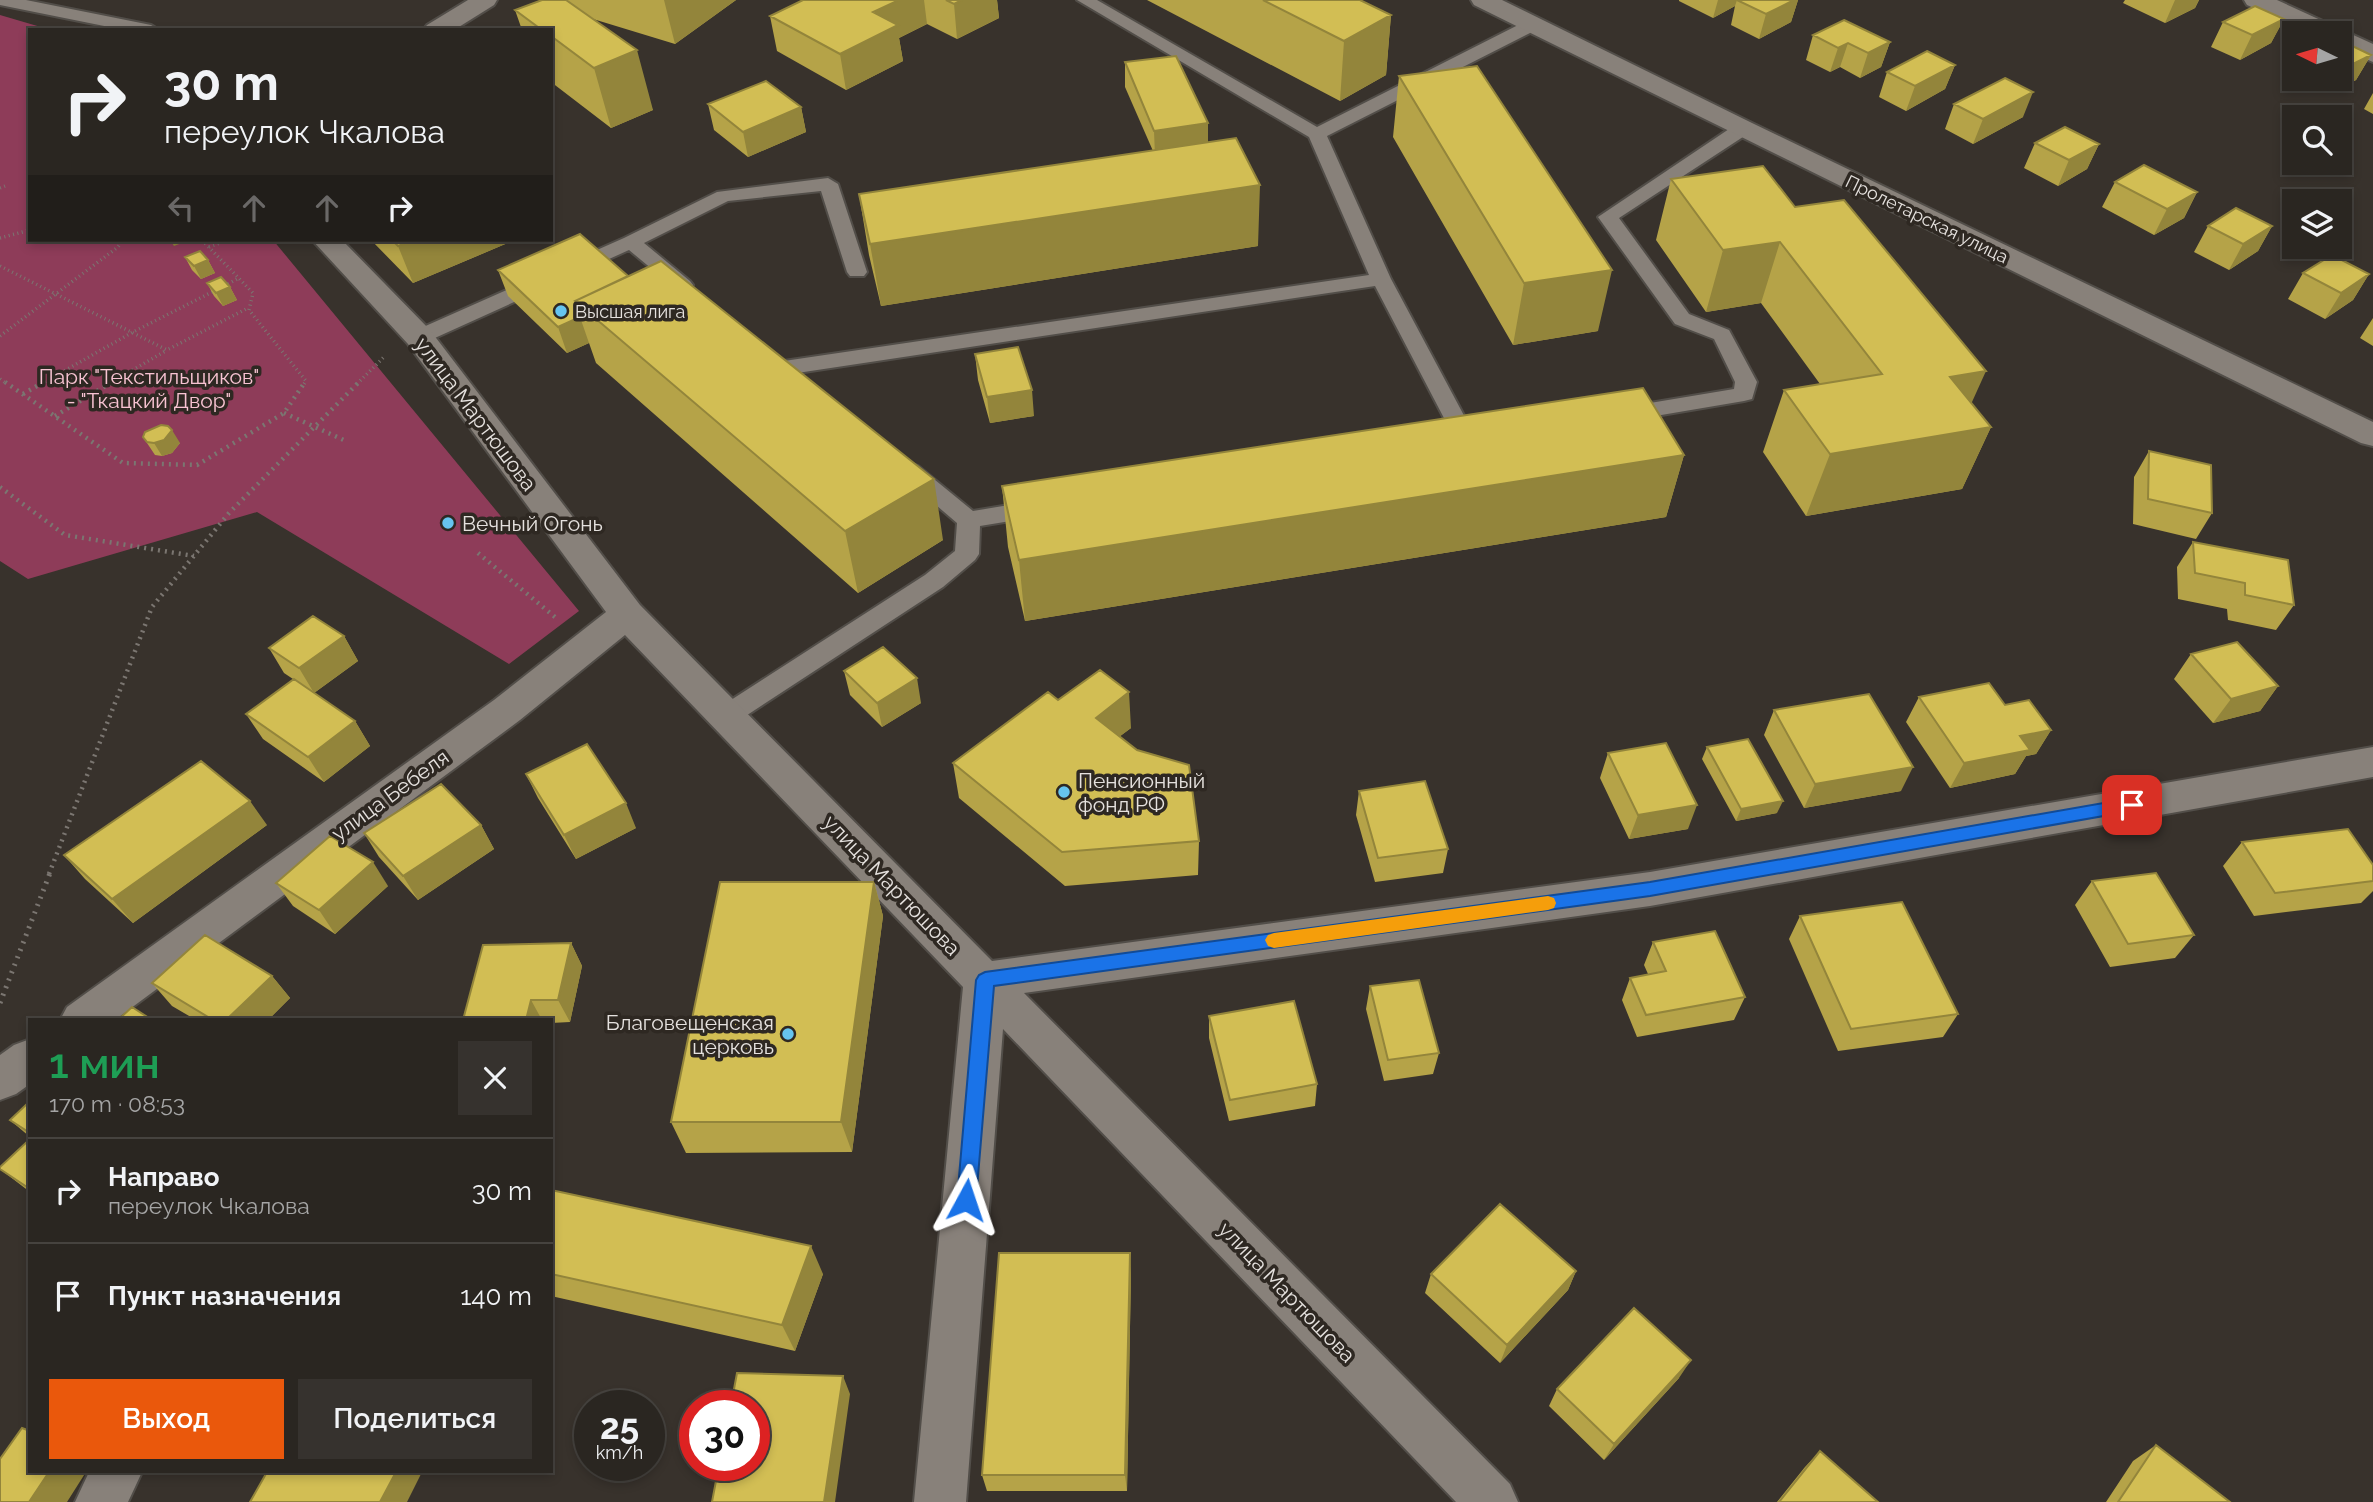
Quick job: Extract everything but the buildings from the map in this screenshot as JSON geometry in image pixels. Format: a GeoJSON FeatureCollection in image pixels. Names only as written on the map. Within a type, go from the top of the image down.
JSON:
{"type":"FeatureCollection","features":[{"type":"Feature","properties":{"kind":"street"},"geometry":{"type":"LineString","coordinates":[[439,28],[485,0]]}},
{"type":"Feature","properties":{"kind":"street","name":"Пролетарская улица"},"geometry":{"type":"LineString","coordinates":[[1483,0],[1742,129],[2373,435]]}},
{"type":"Feature","properties":{"kind":"street"},"geometry":{"type":"LineString","coordinates":[[2256,0],[2302,21]]}},
{"type":"Feature","properties":{"kind":"street"},"geometry":{"type":"LineString","coordinates":[[2352,44],[2373,54]]}},
{"type":"Feature","properties":{"kind":"street","name":"улица Мартюшова"},"geometry":{"type":"LineString","coordinates":[[328,242],[419,337],[627,614],[1492,1502]]}},
{"type":"Feature","properties":{"kind":"street","name":"улица Бебеля"},"geometry":{"type":"LineString","coordinates":[[85,1018],[507,710],[627,614]]}},
{"type":"Feature","properties":{"kind":"street"},"geometry":{"type":"LineString","coordinates":[[940,1502],[985,980],[1650,889],[2373,762]]}},
{"type":"Feature","properties":{"kind":"street"},"geometry":{"type":"LineString","coordinates":[[0,1080],[28,1060]]}},
{"type":"Feature","properties":{"kind":"street"},"geometry":{"type":"LineString","coordinates":[[101,1502],[116,1473]]}},
{"type":"Feature","properties":{"kind":"lane"},"geometry":{"type":"LineString","coordinates":[[0,0],[141,28]]}},
{"type":"Feature","properties":{"kind":"lane"},"geometry":{"type":"LineString","coordinates":[[1085,0],[1317,134],[1381,279],[1465,438]]}},
{"type":"Feature","properties":{"kind":"lane"},"geometry":{"type":"LineString","coordinates":[[1317,134],[1534,24]]}},
{"type":"Feature","properties":{"kind":"lane"},"geometry":{"type":"LineString","coordinates":[[1600,418],[1744,394],[1746,382],[1721,335],[1682,319],[1608,216],[1742,129]]}},
{"type":"Feature","properties":{"kind":"lane"},"geometry":{"type":"LineString","coordinates":[[419,337],[631,242],[723,196],[828,184],[857,272]]}},
{"type":"Feature","properties":{"kind":"lane"},"geometry":{"type":"LineString","coordinates":[[631,242],[702,300]]}},
{"type":"Feature","properties":{"kind":"lane"},"geometry":{"type":"LineString","coordinates":[[784,368],[1381,279]]}},
{"type":"Feature","properties":{"kind":"lane"},"geometry":{"type":"LineString","coordinates":[[764,351],[805,385]]}},
{"type":"Feature","properties":{"kind":"lane"},"geometry":{"type":"LineString","coordinates":[[1437,443],[1492,434]]}},
{"type":"Feature","properties":{"kind":"lane"},"geometry":{"type":"LineString","coordinates":[[897,461],[969,520],[1065,504]]}},
{"type":"Feature","properties":{"kind":"lane"},"geometry":{"type":"LineString","coordinates":[[726,716],[934,581],[959,561],[967,554],[969,520]]}},
{"type":"Feature","properties":{"kind":"path"},"geometry":{"type":"LineString","coordinates":[[0,238],[28,231]]}},
{"type":"Feature","properties":{"kind":"path"},"geometry":{"type":"LineString","coordinates":[[0,336],[122,242]]}},
{"type":"Feature","properties":{"kind":"path"},"geometry":{"type":"LineString","coordinates":[[55,416],[167,350],[249,307],[253,293],[204,242]]}},
{"type":"Feature","properties":{"kind":"path"},"geometry":{"type":"LineString","coordinates":[[209,247],[223,242]]}},
{"type":"Feature","properties":{"kind":"path"},"geometry":{"type":"LineString","coordinates":[[0,266],[167,350]]}},
{"type":"Feature","properties":{"kind":"path"},"geometry":{"type":"LineString","coordinates":[[23,394],[133,332],[239,278]]}},
{"type":"Feature","properties":{"kind":"path"},"geometry":{"type":"LineString","coordinates":[[0,379],[123,463],[197,465],[284,413],[306,381],[249,307]]}},
{"type":"Feature","properties":{"kind":"path"},"geometry":{"type":"LineString","coordinates":[[0,1003],[152,607],[229,513],[389,351],[419,337]]}},
{"type":"Feature","properties":{"kind":"path"},"geometry":{"type":"LineString","coordinates":[[284,413],[346,441]]}},
{"type":"Feature","properties":{"kind":"path"},"geometry":{"type":"LineString","coordinates":[[0,487],[65,535],[195,556]]}},
{"type":"Feature","properties":{"kind":"path"},"geometry":{"type":"LineString","coordinates":[[478,553],[543,605]]}},
{"type":"Feature","properties":{"kind":"green space","name":"Парк \"Текстильщиков\" - \"Ткацкий Двор\""},"geometry":{"type":"Polygon","coordinates":[[[0,15],[44,28],[28,28],[28,242],[275,242],[579,611],[509,664],[257,512],[28,579],[0,561],[0,15]]]}},
{"type":"Feature","properties":{"kind":"slow traffic"},"geometry":{"type":"LineString","coordinates":[[1274,940],[1548,903]]}},
{"type":"Feature","properties":{"kind":"place","name":"Высшая лига"},"geometry":{"type":"Point","coordinates":[561,311]}},
{"type":"Feature","properties":{"kind":"place","name":"Вечный Огонь"},"geometry":{"type":"Point","coordinates":[448,523]}},
{"type":"Feature","properties":{"kind":"place","name":"Пенсионный фонд РФ"},"geometry":{"type":"Point","coordinates":[1064,792]}},
{"type":"Feature","properties":{"kind":"place","name":"Благовещенская церковь"},"geometry":{"type":"Point","coordinates":[788,1034]}},
{"type":"Feature","properties":{"kind":"route"},"geometry":{"type":"LineString","coordinates":[[966,1200],[985,980],[1650,889],[2132,805]]}}]}
